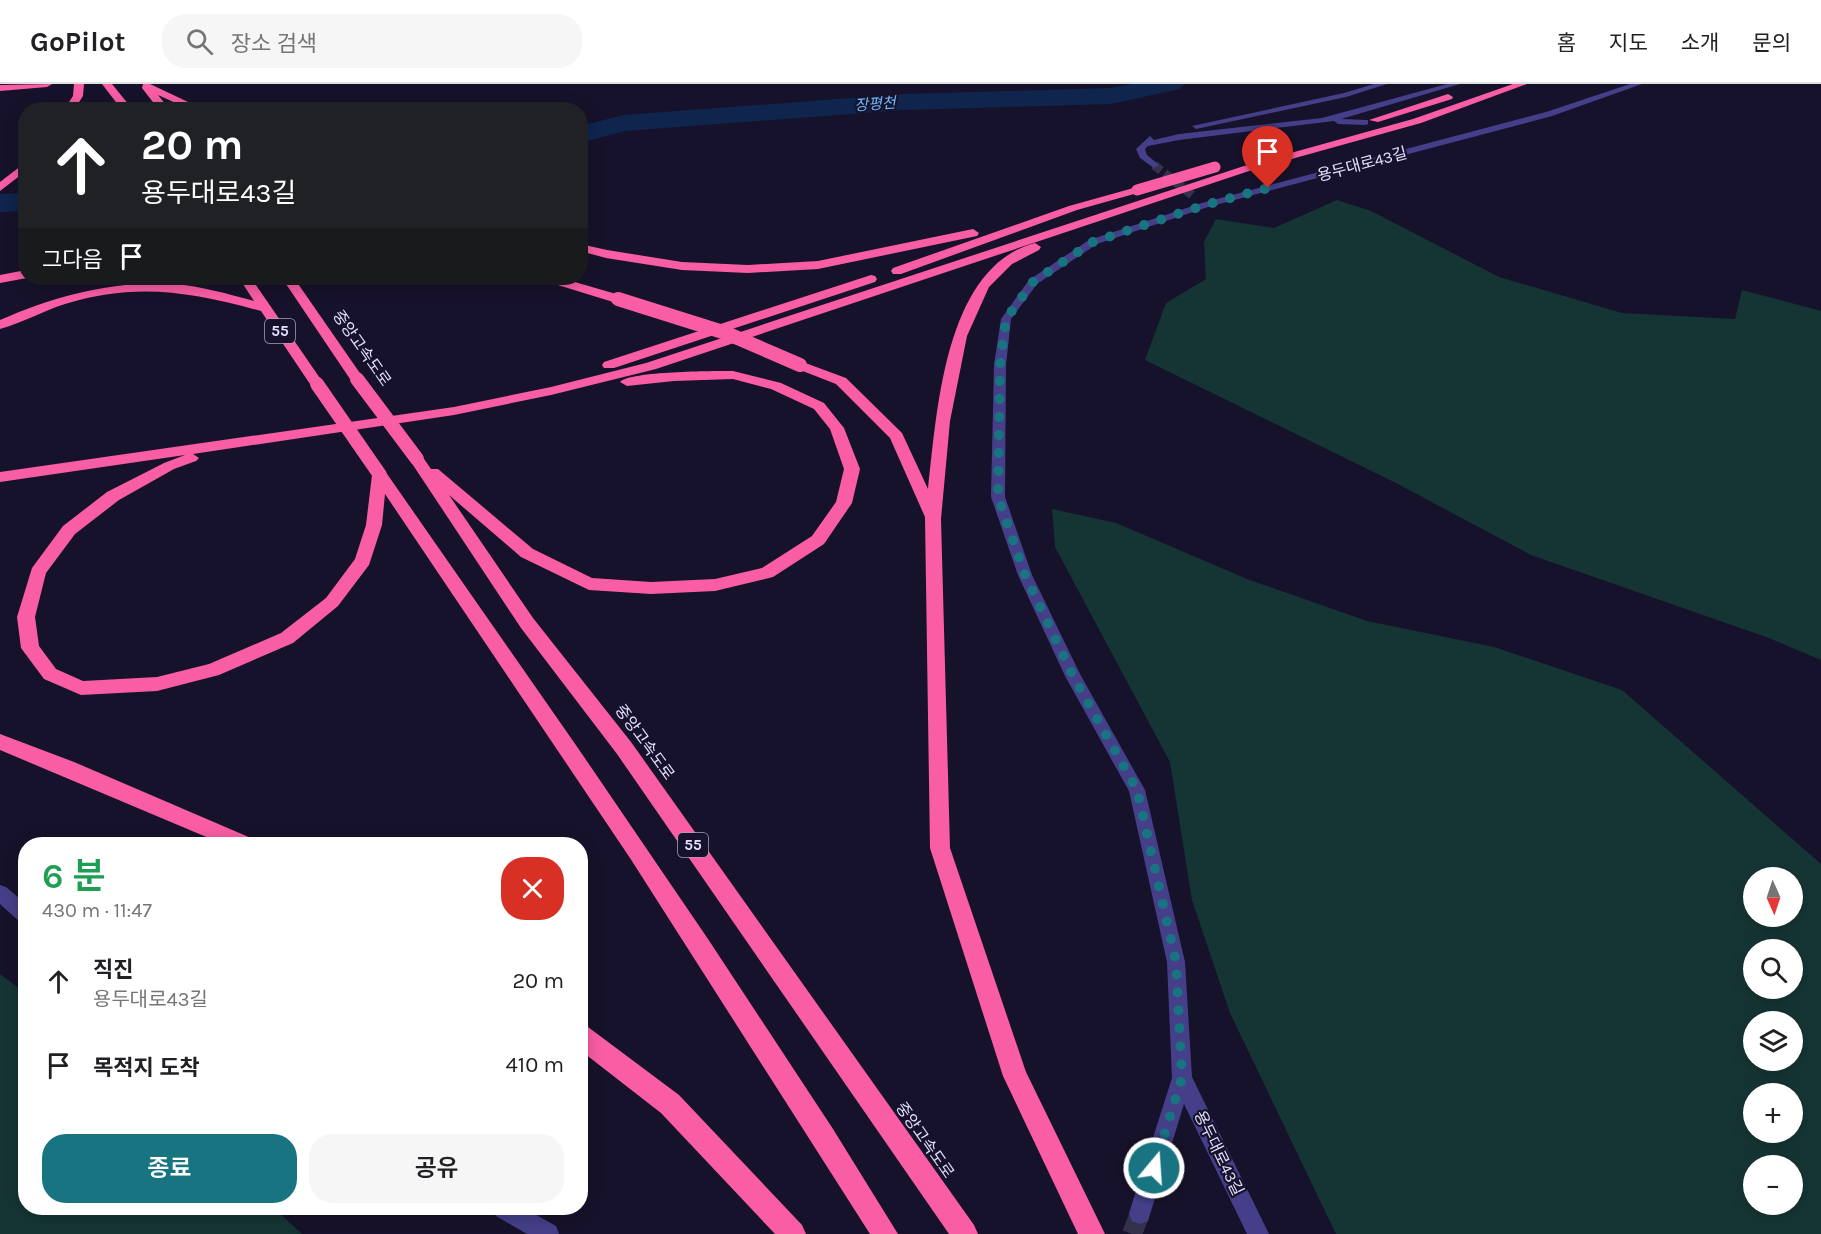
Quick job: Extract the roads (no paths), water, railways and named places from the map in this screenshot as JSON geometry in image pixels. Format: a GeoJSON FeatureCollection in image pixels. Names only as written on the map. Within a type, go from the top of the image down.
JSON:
{"type":"FeatureCollection","features":[{"type":"Feature","properties":{"kind":"highway"},"geometry":{"type":"LineString","coordinates":[[0,88],[47,84]]}},
{"type":"Feature","properties":{"kind":"highway"},"geometry":{"type":"LineString","coordinates":[[74,102],[78,96],[79,84]]}},
{"type":"Feature","properties":{"kind":"highway"},"geometry":{"type":"LineString","coordinates":[[107,84],[121,102]]}},
{"type":"Feature","properties":{"kind":"highway"},"geometry":{"type":"LineString","coordinates":[[0,477],[219,447],[454,411],[551,391],[651,366],[1092,218],[1248,168],[1417,121],[1522,84]]}},
{"type":"Feature","properties":{"kind":"highway"},"geometry":{"type":"LineString","coordinates":[[145,85],[159,102]]}},
{"type":"Feature","properties":{"kind":"highway"},"geometry":{"type":"LineString","coordinates":[[145,85],[182,102]]}},
{"type":"Feature","properties":{"kind":"highway"},"geometry":{"type":"LineString","coordinates":[[1333,132],[1466,91]]}},
{"type":"Feature","properties":{"kind":"highway"},"geometry":{"type":"LineString","coordinates":[[588,249],[682,266],[748,269],[818,265],[931,244],[1073,208],[1301,141]]}},
{"type":"Feature","properties":{"kind":"highway"},"geometry":{"type":"LineString","coordinates":[[0,188],[18,172]]}},
{"type":"Feature","properties":{"kind":"highway"},"geometry":{"type":"LineString","coordinates":[[0,466],[13,468],[450,404],[564,378],[905,268],[1073,208]]}},
{"type":"Feature","properties":{"kind":"highway"},"geometry":{"type":"LineString","coordinates":[[1092,218],[1008,261],[983,285],[960,336],[943,421],[933,519],[940,848],[1015,1076],[1092,1234]]}},
{"type":"Feature","properties":{"kind":"highway"},"geometry":{"type":"LineString","coordinates":[[0,279],[18,276]]}},
{"type":"Feature","properties":{"kind":"highway","name":"55"},"geometry":{"type":"LineString","coordinates":[[249,285],[494,638],[771,1054],[885,1234]]}},
{"type":"Feature","properties":{"kind":"highway","name":"중앙고속도로"},"geometry":{"type":"LineString","coordinates":[[293,285],[357,379],[417,459],[527,623],[624,748],[965,1234]]}},
{"type":"Feature","properties":{"kind":"highway"},"geometry":{"type":"LineString","coordinates":[[572,285],[726,333],[841,381],[897,436],[933,519]]}},
{"type":"Feature","properties":{"kind":"highway"},"geometry":{"type":"LineString","coordinates":[[0,325],[31,310],[71,298],[123,289],[174,288],[210,294],[264,308]]}},
{"type":"Feature","properties":{"kind":"highway"},"geometry":{"type":"LineString","coordinates":[[417,459],[527,553],[588,584],[651,588],[715,585],[767,573],[818,540],[844,503],[852,469],[837,428],[819,406],[776,386],[733,375],[674,377],[551,391]]}},
{"type":"Feature","properties":{"kind":"highway"},"geometry":{"type":"LineString","coordinates":[[219,447],[169,466],[113,496],[69,530],[44,563],[38,572],[26,617],[30,648],[50,674],[81,688],[157,684],[213,670],[287,638],[332,602],[363,561],[374,525],[380,475]]}},
{"type":"Feature","properties":{"kind":"highway"},"geometry":{"type":"LineString","coordinates":[[0,742],[67,768],[228,837]]}},
{"type":"Feature","properties":{"kind":"highway"},"geometry":{"type":"LineString","coordinates":[[588,1041],[670,1104],[793,1234]]}},
{"type":"Feature","properties":{"kind":"street"},"geometry":{"type":"LineString","coordinates":[[1154,165],[1143,156],[1140,149],[1156,134],[1346,94],[1383,84]]}},
{"type":"Feature","properties":{"kind":"street"},"geometry":{"type":"LineString","coordinates":[[1323,121],[1456,84]]}},
{"type":"Feature","properties":{"kind":"street","name":"용두대로43길"},"geometry":{"type":"LineString","coordinates":[[1258,1234],[1182,1078],[1176,962],[1137,790],[1073,676],[1025,575],[998,497],[1000,365],[1006,319],[1033,282],[1093,242],[1205,205],[1549,114],[1638,84]]}},
{"type":"Feature","properties":{"kind":"street"},"geometry":{"type":"LineString","coordinates":[[1144,144],[1201,134],[1323,121],[1365,122]]}},
{"type":"Feature","properties":{"kind":"street"},"geometry":{"type":"LineString","coordinates":[[1192,195],[1205,205]]}},
{"type":"Feature","properties":{"kind":"street"},"geometry":{"type":"LineString","coordinates":[[0,893],[18,909]]}},
{"type":"Feature","properties":{"kind":"street"},"geometry":{"type":"LineString","coordinates":[[1140,1213],[1182,1078]]}},
{"type":"Feature","properties":{"kind":"street"},"geometry":{"type":"LineString","coordinates":[[516,1215],[548,1234]]}},
{"type":"Feature","properties":{"kind":"waterway","name":"장평천"},"geometry":{"type":"LineString","coordinates":[[588,133],[624,123],[904,102],[1111,96],[1171,84]]}},
{"type":"Feature","properties":{"kind":"waterway","name":"장평천"},"geometry":{"type":"LineString","coordinates":[[0,203],[18,202]]}},
{"type":"Feature","properties":{"kind":"tunnel"},"geometry":{"type":"LineString","coordinates":[[1154,165],[1192,195]]}},
{"type":"Feature","properties":{"kind":"tunnel"},"geometry":{"type":"LineString","coordinates":[[1132,1234],[1140,1213]]}}]}
